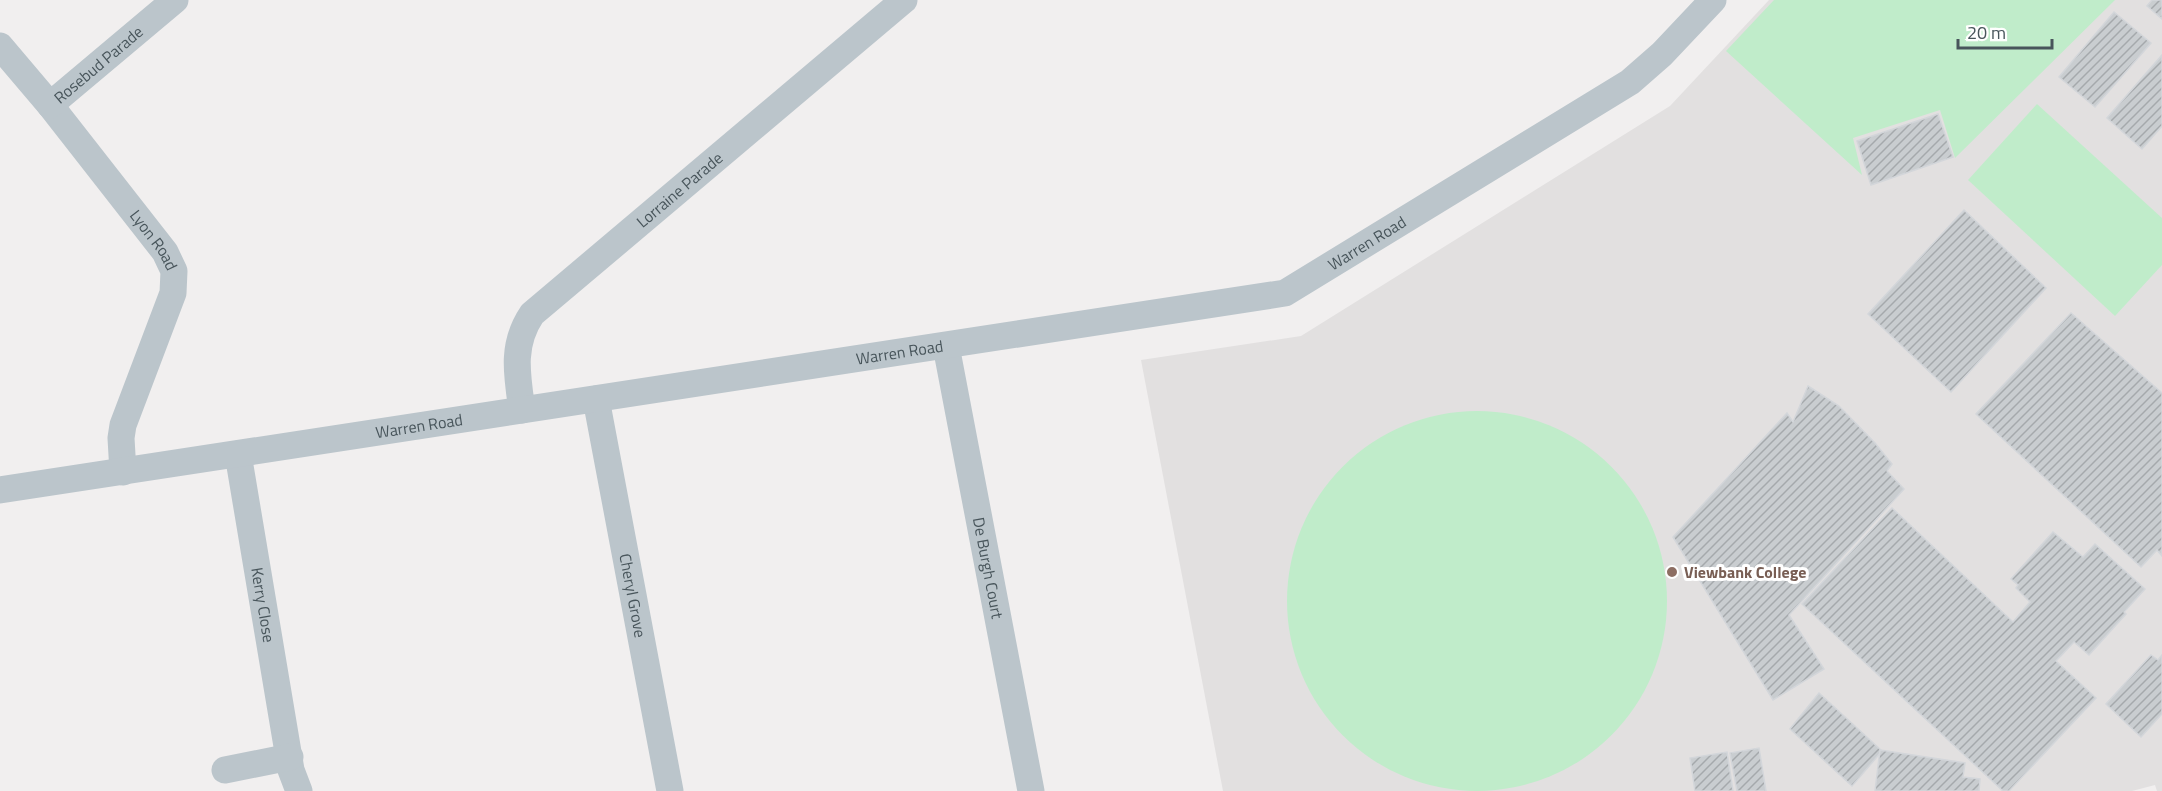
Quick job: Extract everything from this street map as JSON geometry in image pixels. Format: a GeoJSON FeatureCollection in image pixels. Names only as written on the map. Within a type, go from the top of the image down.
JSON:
{"type":"FeatureCollection","features":[{"type":"Feature","properties":{"kind":"street","name":"Rosebud Parade"},"geometry":{"type":"LineString","coordinates":[[51,105],[175,0]]}},
{"type":"Feature","properties":{"kind":"street","name":"Lorraine Parade"},"geometry":{"type":"LineString","coordinates":[[522,410],[516,366],[517,350],[520,336],[532,314],[904,0]]}},
{"type":"Feature","properties":{"kind":"street","name":"Warren Road"},"geometry":{"type":"LineString","coordinates":[[0,490],[1285,294],[1630,82],[1662,54],[1713,0]]}},
{"type":"Feature","properties":{"kind":"street","name":"Lyon Road"},"geometry":{"type":"LineString","coordinates":[[0,46],[51,105],[165,252],[174,271],[173,293],[123,425],[121,438],[123,472]]}},
{"type":"Feature","properties":{"kind":"street","name":"De Burgh Court"},"geometry":{"type":"LineString","coordinates":[[946,346],[1031,791]]}},
{"type":"Feature","properties":{"kind":"street","name":"Cheryl Grove"},"geometry":{"type":"LineString","coordinates":[[596,399],[670,791]]}},
{"type":"Feature","properties":{"kind":"street","name":"Kerry Close"},"geometry":{"type":"LineString","coordinates":[[238,454],[290,757],[298,791]]}},
{"type":"Feature","properties":{"kind":"street"},"geometry":{"type":"LineString","coordinates":[[225,770],[290,757]]}},
{"type":"Feature","properties":{"kind":"shaded area","name":"Viewbank College"},"geometry":{"type":"Polygon","coordinates":[[[1769,0],[2162,0],[2162,791],[2157,791],[2155,785],[2132,791],[1223,791],[1141,360],[1301,336],[1670,106],[1769,0]]]}},
{"type":"Feature","properties":{"kind":"green space"},"geometry":{"type":"Polygon","coordinates":[[[1774,0],[2115,0],[1955,158],[1940,110],[1853,138],[1862,175],[1726,51],[1774,0]]]}},
{"type":"Feature","properties":{"kind":"green space"},"geometry":{"type":"Polygon","coordinates":[[[2037,104],[2162,218],[2162,265],[2115,316],[1968,180],[2037,104]]]}},
{"type":"Feature","properties":{"kind":"green space"},"geometry":{"type":"Polygon","coordinates":[[[1477,411],[1532,419],[1567,433],[1583,443],[1611,467],[1635,495],[1645,511],[1659,546],[1667,601],[1659,656],[1645,691],[1635,707],[1611,735],[1583,759],[1567,769],[1532,783],[1477,791],[1422,783],[1387,769],[1371,759],[1343,735],[1319,707],[1309,691],[1295,656],[1287,601],[1295,546],[1309,511],[1319,495],[1343,467],[1371,443],[1387,433],[1422,419],[1477,411]]]}},
{"type":"Feature","properties":{"kind":"building"},"geometry":{"type":"Polygon","coordinates":[[[2152,0],[2162,0],[2162,19],[2147,6],[2152,0]]]}},
{"type":"Feature","properties":{"kind":"building"},"geometry":{"type":"Polygon","coordinates":[[[2114,12],[2151,43],[2095,107],[2059,77],[2114,12]]]}},
{"type":"Feature","properties":{"kind":"building"},"geometry":{"type":"Polygon","coordinates":[[[2162,55],[2162,126],[2142,149],[2107,118],[2162,55]]]}},
{"type":"Feature","properties":{"kind":"building"},"geometry":{"type":"Polygon","coordinates":[[[1938,114],[1953,157],[1871,185],[1857,141],[1938,114]]]}},
{"type":"Feature","properties":{"kind":"building"},"geometry":{"type":"Polygon","coordinates":[[[1964,210],[2046,288],[1951,392],[1868,314],[1964,210]]]}},
{"type":"Feature","properties":{"kind":"building"},"geometry":{"type":"Polygon","coordinates":[[[2071,313],[2162,393],[2162,556],[2157,550],[2141,567],[1976,414],[2071,313]]]}},
{"type":"Feature","properties":{"kind":"building"},"geometry":{"type":"Polygon","coordinates":[[[1808,386],[1839,406],[1875,443],[1892,464],[1887,471],[1904,489],[1789,615],[1824,669],[1773,700],[1673,537],[1787,413],[1793,422],[1808,386]]]}},
{"type":"Feature","properties":{"kind":"building"},"geometry":{"type":"Polygon","coordinates":[[[1892,508],[2013,622],[2030,602],[2016,588],[2018,585],[2011,579],[2053,532],[2083,557],[2095,544],[2145,589],[2089,655],[2074,642],[2056,661],[2096,698],[2009,791],[2003,791],[1802,604],[1892,508]]]}},
{"type":"Feature","properties":{"kind":"building"},"geometry":{"type":"Polygon","coordinates":[[[2151,655],[2158,660],[2162,655],[2162,714],[2141,737],[2106,704],[2151,655]]]}},
{"type":"Feature","properties":{"kind":"building"},"geometry":{"type":"Polygon","coordinates":[[[1819,693],[1882,751],[1852,786],[1790,729],[1819,693]]]}},
{"type":"Feature","properties":{"kind":"building"},"geometry":{"type":"Polygon","coordinates":[[[1759,748],[1766,791],[1737,791],[1730,753],[1759,748]]]}},
{"type":"Feature","properties":{"kind":"building"},"geometry":{"type":"Polygon","coordinates":[[[1880,750],[1965,763],[1963,777],[1980,779],[1979,791],[1875,791],[1880,750]]]}},
{"type":"Feature","properties":{"kind":"building"},"geometry":{"type":"Polygon","coordinates":[[[1727,752],[1733,791],[1695,791],[1690,758],[1727,752]]]}},
{"type":"Feature","properties":{"kind":"place","name":"Viewbank College"},"geometry":{"type":"Point","coordinates":[1672,572]}}]}
